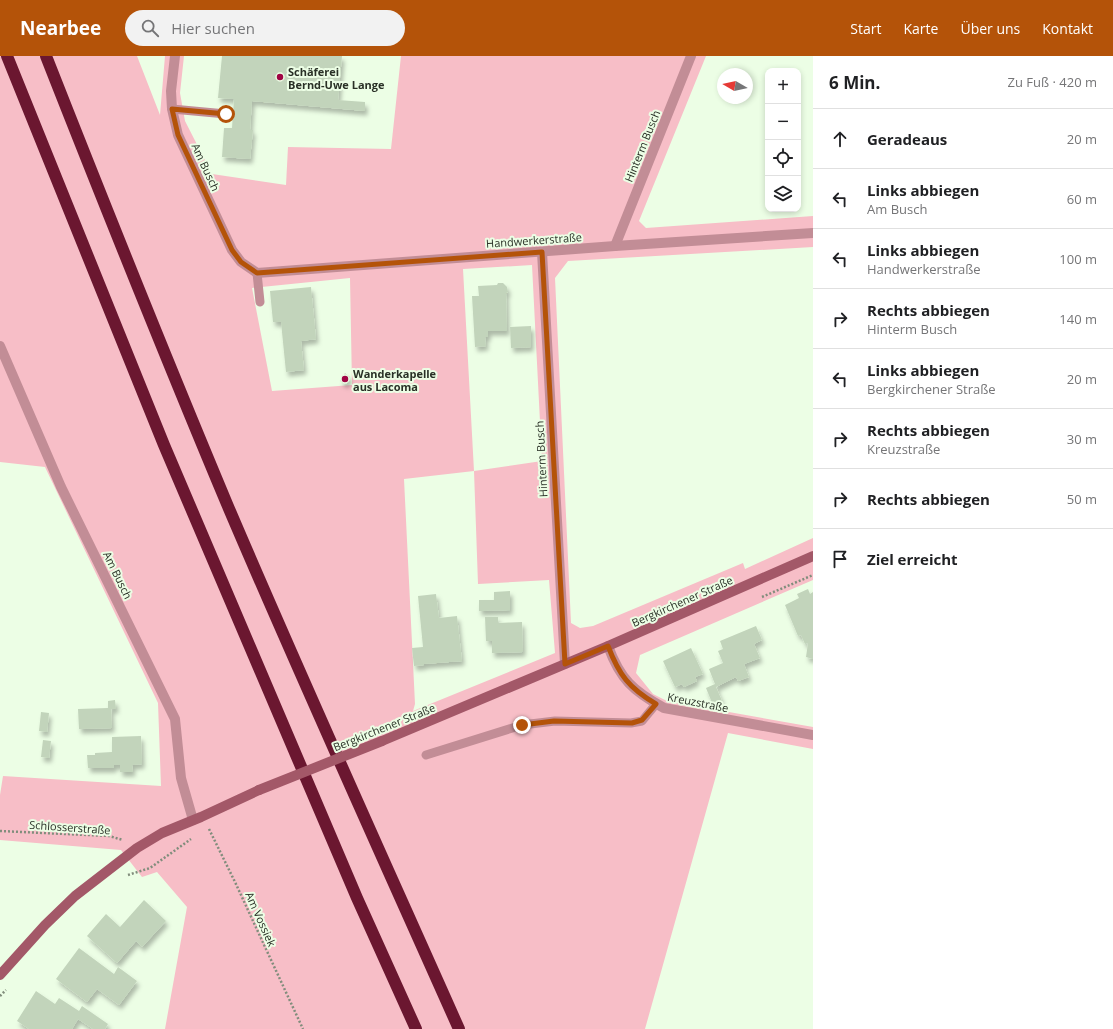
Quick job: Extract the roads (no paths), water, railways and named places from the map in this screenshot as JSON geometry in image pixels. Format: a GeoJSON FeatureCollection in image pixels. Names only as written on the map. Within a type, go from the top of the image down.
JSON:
{"type":"FeatureCollection","features":[{"type":"Feature","properties":{"kind":"highway"},"geometry":{"type":"LineString","coordinates":[[7,56],[164,445],[354,891],[416,1029]]}},
{"type":"Feature","properties":{"kind":"highway"},"geometry":{"type":"LineString","coordinates":[[46,56],[99,191],[227,504],[326,732],[459,1029]]}},
{"type":"Feature","properties":{"kind":"street","name":"Am Busch"},"geometry":{"type":"LineString","coordinates":[[175,56],[171,91],[172,109],[178,135],[232,250],[241,262],[257,273]]}},
{"type":"Feature","properties":{"kind":"street","name":"Hinterm Busch"},"geometry":{"type":"LineString","coordinates":[[615,246],[691,56]]}},
{"type":"Feature","properties":{"kind":"street","name":"Handwerkerstraße"},"geometry":{"type":"LineString","coordinates":[[257,273],[615,246],[813,233]]}},
{"type":"Feature","properties":{"kind":"street","name":"Hinterm Busch"},"geometry":{"type":"LineString","coordinates":[[542,252],[565,664]]}},
{"type":"Feature","properties":{"kind":"street","name":"Am Busch"},"geometry":{"type":"LineString","coordinates":[[0,346],[61,487],[175,719],[181,778],[197,818]]}},
{"type":"Feature","properties":{"kind":"street","name":"Bergkirchener Straße"},"geometry":{"type":"LineString","coordinates":[[0,975],[75,896],[137,848],[162,833],[259,790],[382,741],[608,646],[813,556]]}},
{"type":"Feature","properties":{"kind":"street","name":"Kreuzstraße"},"geometry":{"type":"LineString","coordinates":[[608,646],[613,661],[627,682],[645,698],[664,708],[813,735]]}},
{"type":"Feature","properties":{"kind":"lane"},"geometry":{"type":"LineString","coordinates":[[172,109],[226,114]]}},
{"type":"Feature","properties":{"kind":"lane"},"geometry":{"type":"LineString","coordinates":[[257,273],[260,302]]}},
{"type":"Feature","properties":{"kind":"lane"},"geometry":{"type":"LineString","coordinates":[[426,755],[522,725],[554,721],[632,723],[642,720],[656,704]]}},
{"type":"Feature","properties":{"kind":"place","name":"Schäferei Bernd-Uwe Lange"},"geometry":{"type":"Point","coordinates":[280,77]}},
{"type":"Feature","properties":{"kind":"place","name":"Wanderkapelle aus Lacoma"},"geometry":{"type":"Point","coordinates":[345,379]}}]}
